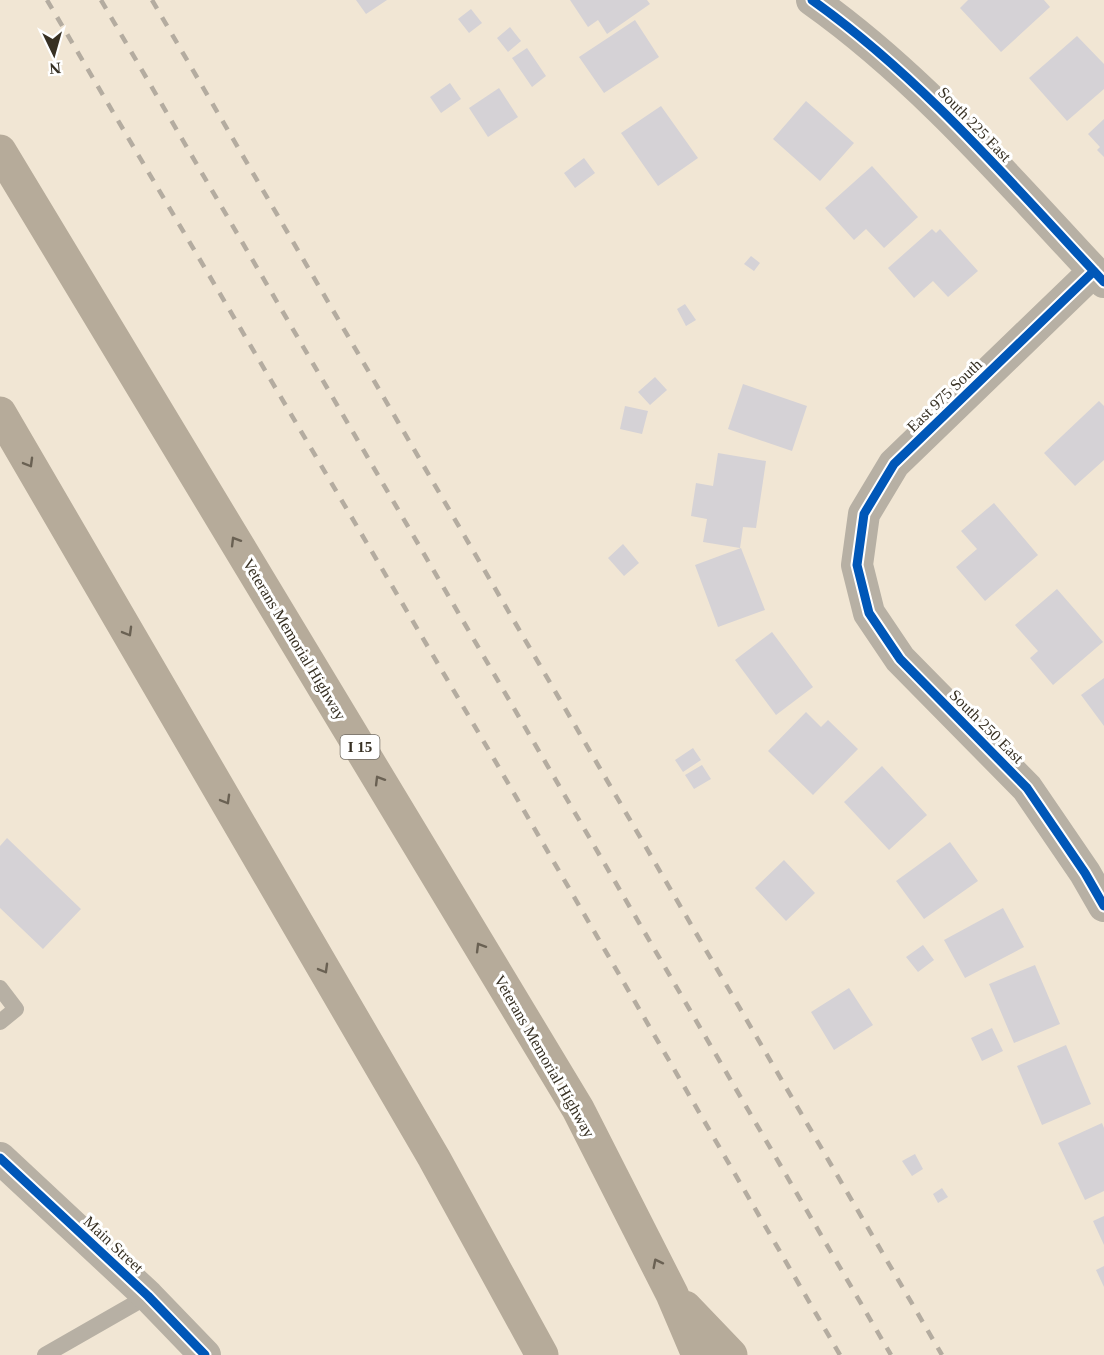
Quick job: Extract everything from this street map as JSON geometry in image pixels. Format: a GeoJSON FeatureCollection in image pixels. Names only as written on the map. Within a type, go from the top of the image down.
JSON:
{"type":"FeatureCollection","features":[{"type":"Feature","properties":{"kind":"highway","name":"Veterans Memorial Highway"},"geometry":{"type":"LineString","coordinates":[[0,151],[578,1109],[672,1293],[698,1355]]}},
{"type":"Feature","properties":{"kind":"highway"},"geometry":{"type":"LineString","coordinates":[[0,413],[434,1158],[542,1355]]}},
{"type":"Feature","properties":{"kind":"highway"},"geometry":{"type":"LineString","coordinates":[[672,1293],[731,1355]]}},
{"type":"Feature","properties":{"kind":"street","name":"South 225 East"},"geometry":{"type":"LineString","coordinates":[[812,0],[848,26],[929,97],[1099,276]]}},
{"type":"Feature","properties":{"kind":"street","name":"East 975 South"},"geometry":{"type":"LineString","coordinates":[[857,565],[864,514],[894,464],[1099,276]]}},
{"type":"Feature","properties":{"kind":"street","name":"South 250 East"},"geometry":{"type":"LineString","coordinates":[[857,565],[869,613],[900,659],[1027,788],[1085,873],[1104,906]]}},
{"type":"Feature","properties":{"kind":"street","name":"Main Street"},"geometry":{"type":"LineString","coordinates":[[0,1158],[148,1296],[205,1355]]}},
{"type":"Feature","properties":{"kind":"lane"},"geometry":{"type":"LineString","coordinates":[[0,988],[16,1008],[0,1022]]}},
{"type":"Feature","properties":{"kind":"lane"},"geometry":{"type":"LineString","coordinates":[[45,1355],[148,1296]]}},
{"type":"Feature","properties":{"kind":"building"},"geometry":{"type":"Polygon","coordinates":[[[356,0],[387,0],[366,14],[356,0]]]}},
{"type":"Feature","properties":{"kind":"building"},"geometry":{"type":"Polygon","coordinates":[[[570,0],[647,0],[650,4],[607,34],[598,20],[588,27],[570,0]]]}},
{"type":"Feature","properties":{"kind":"building"},"geometry":{"type":"Polygon","coordinates":[[[968,0],[1044,0],[1050,7],[1001,52],[960,8],[968,0]]]}},
{"type":"Feature","properties":{"kind":"building"},"geometry":{"type":"Polygon","coordinates":[[[471,9],[482,23],[469,33],[458,19],[471,9]]]}},
{"type":"Feature","properties":{"kind":"building"},"geometry":{"type":"Polygon","coordinates":[[[635,20],[659,57],[604,93],[579,57],[635,20]]]}},
{"type":"Feature","properties":{"kind":"building"},"geometry":{"type":"Polygon","coordinates":[[[510,27],[521,41],[508,52],[497,38],[510,27]]]}},
{"type":"Feature","properties":{"kind":"building"},"geometry":{"type":"Polygon","coordinates":[[[1077,36],[1104,64],[1104,89],[1067,121],[1029,78],[1077,36]]]}},
{"type":"Feature","properties":{"kind":"building"},"geometry":{"type":"Polygon","coordinates":[[[527,48],[546,76],[532,87],[512,58],[527,48]]]}},
{"type":"Feature","properties":{"kind":"building"},"geometry":{"type":"Polygon","coordinates":[[[450,83],[461,99],[441,113],[430,97],[450,83]]]}},
{"type":"Feature","properties":{"kind":"building"},"geometry":{"type":"Polygon","coordinates":[[[499,88],[518,117],[488,137],[469,108],[499,88]]]}},
{"type":"Feature","properties":{"kind":"building"},"geometry":{"type":"Polygon","coordinates":[[[806,101],[854,143],[820,181],[773,139],[806,101]]]}},
{"type":"Feature","properties":{"kind":"building"},"geometry":{"type":"Polygon","coordinates":[[[661,106],[698,158],[658,186],[621,133],[661,106]]]}},
{"type":"Feature","properties":{"kind":"building"},"geometry":{"type":"Polygon","coordinates":[[[1104,119],[1104,157],[1097,150],[1100,147],[1088,134],[1104,119]]]}},
{"type":"Feature","properties":{"kind":"building"},"geometry":{"type":"Polygon","coordinates":[[[584,158],[595,173],[575,188],[564,173],[584,158]]]}},
{"type":"Feature","properties":{"kind":"building"},"geometry":{"type":"Polygon","coordinates":[[[872,166],[918,217],[884,248],[866,229],[854,240],[825,208],[872,166]]]}},
{"type":"Feature","properties":{"kind":"building"},"geometry":{"type":"Polygon","coordinates":[[[932,229],[936,233],[940,229],[978,271],[948,297],[933,281],[914,298],[888,268],[932,229]]]}},
{"type":"Feature","properties":{"kind":"building"},"geometry":{"type":"Polygon","coordinates":[[[751,256],[760,263],[754,271],[744,264],[751,256]]]}},
{"type":"Feature","properties":{"kind":"building"},"geometry":{"type":"Polygon","coordinates":[[[685,304],[696,320],[686,326],[677,309],[685,304]]]}},
{"type":"Feature","properties":{"kind":"building"},"geometry":{"type":"Polygon","coordinates":[[[655,377],[667,390],[650,405],[638,392],[655,377]]]}},
{"type":"Feature","properties":{"kind":"building"},"geometry":{"type":"Polygon","coordinates":[[[743,384],[807,406],[792,451],[728,429],[743,384]]]}},
{"type":"Feature","properties":{"kind":"building"},"geometry":{"type":"Polygon","coordinates":[[[1099,401],[1104,406],[1104,460],[1075,486],[1044,453],[1099,401]]]}},
{"type":"Feature","properties":{"kind":"building"},"geometry":{"type":"Polygon","coordinates":[[[625,406],[648,411],[642,434],[620,429],[625,406]]]}},
{"type":"Feature","properties":{"kind":"building"},"geometry":{"type":"Polygon","coordinates":[[[718,453],[766,461],[756,528],[743,527],[740,548],[703,542],[707,519],[691,516],[696,483],[713,486],[718,453]]]}},
{"type":"Feature","properties":{"kind":"building"},"geometry":{"type":"Polygon","coordinates":[[[994,503],[1038,555],[985,601],[956,567],[977,549],[961,531],[994,503]]]}},
{"type":"Feature","properties":{"kind":"building"},"geometry":{"type":"Polygon","coordinates":[[[623,544],[639,563],[624,576],[608,558],[623,544]]]}},
{"type":"Feature","properties":{"kind":"building"},"geometry":{"type":"Polygon","coordinates":[[[741,548],[765,610],[718,627],[695,565],[741,548]]]}},
{"type":"Feature","properties":{"kind":"building"},"geometry":{"type":"Polygon","coordinates":[[[1057,589],[1103,642],[1053,685],[1030,658],[1038,651],[1015,625],[1057,589]]]}},
{"type":"Feature","properties":{"kind":"building"},"geometry":{"type":"Polygon","coordinates":[[[772,632],[813,687],[776,715],[735,660],[772,632]]]}},
{"type":"Feature","properties":{"kind":"building"},"geometry":{"type":"Polygon","coordinates":[[[1104,678],[1104,726],[1081,695],[1104,678]]]}},
{"type":"Feature","properties":{"kind":"building"},"geometry":{"type":"Polygon","coordinates":[[[806,712],[821,727],[828,720],[858,749],[813,795],[768,751],[806,712]]]}},
{"type":"Feature","properties":{"kind":"building"},"geometry":{"type":"Polygon","coordinates":[[[693,748],[701,760],[683,772],[675,760],[693,748]]]}},
{"type":"Feature","properties":{"kind":"building"},"geometry":{"type":"Polygon","coordinates":[[[702,765],[711,779],[694,789],[685,775],[702,765]]]}},
{"type":"Feature","properties":{"kind":"building"},"geometry":{"type":"Polygon","coordinates":[[[882,766],[927,815],[889,850],[844,802],[882,766]]]}},
{"type":"Feature","properties":{"kind":"building"},"geometry":{"type":"Polygon","coordinates":[[[7,838],[81,909],[43,949],[0,908],[0,846],[7,838]]]}},
{"type":"Feature","properties":{"kind":"building"},"geometry":{"type":"Polygon","coordinates":[[[950,842],[978,881],[924,919],[896,881],[950,842]]]}},
{"type":"Feature","properties":{"kind":"building"},"geometry":{"type":"Polygon","coordinates":[[[784,860],[815,893],[786,921],[755,888],[784,860]]]}},
{"type":"Feature","properties":{"kind":"building"},"geometry":{"type":"Polygon","coordinates":[[[1003,908],[1024,947],[965,978],[944,940],[1003,908]]]}},
{"type":"Feature","properties":{"kind":"building"},"geometry":{"type":"Polygon","coordinates":[[[923,945],[934,960],[918,972],[906,957],[923,945]]]}},
{"type":"Feature","properties":{"kind":"building"},"geometry":{"type":"Polygon","coordinates":[[[1035,965],[1060,1024],[1014,1043],[989,984],[1035,965]]]}},
{"type":"Feature","properties":{"kind":"building"},"geometry":{"type":"Polygon","coordinates":[[[849,988],[873,1025],[834,1050],[811,1012],[849,988]]]}},
{"type":"Feature","properties":{"kind":"building"},"geometry":{"type":"Polygon","coordinates":[[[992,1028],[1003,1051],[982,1061],[971,1038],[992,1028]]]}},
{"type":"Feature","properties":{"kind":"building"},"geometry":{"type":"Polygon","coordinates":[[[1066,1045],[1091,1104],[1042,1125],[1017,1066],[1066,1045]]]}},
{"type":"Feature","properties":{"kind":"building"},"geometry":{"type":"Polygon","coordinates":[[[1102,1123],[1104,1128],[1104,1191],[1085,1200],[1058,1143],[1102,1123]]]}},
{"type":"Feature","properties":{"kind":"building"},"geometry":{"type":"Polygon","coordinates":[[[915,1154],[923,1169],[912,1176],[902,1161],[915,1154]]]}},
{"type":"Feature","properties":{"kind":"building"},"geometry":{"type":"Polygon","coordinates":[[[942,1188],[948,1197],[938,1203],[933,1194],[942,1188]]]}},
{"type":"Feature","properties":{"kind":"building"},"geometry":{"type":"Polygon","coordinates":[[[1104,1216],[1104,1245],[1093,1221],[1104,1216]]]}},
{"type":"Feature","properties":{"kind":"building"},"geometry":{"type":"Polygon","coordinates":[[[1104,1266],[1104,1287],[1096,1270],[1104,1266]]]}},
{"type":"Feature","properties":{"kind":"railway"},"geometry":{"type":"LineString","coordinates":[[47,0],[494,759],[840,1355]]}},
{"type":"Feature","properties":{"kind":"railway"},"geometry":{"type":"LineString","coordinates":[[101,0],[891,1355]]}},
{"type":"Feature","properties":{"kind":"railway"},"geometry":{"type":"LineString","coordinates":[[152,0],[942,1355]]}},
{"type":"Feature","properties":{"kind":"cycle path"},"geometry":{"type":"LineString","coordinates":[[812,0],[852,30],[928,98],[1000,170],[1104,282]]}},
{"type":"Feature","properties":{"kind":"cycle path"},"geometry":{"type":"LineString","coordinates":[[1094,271],[894,464],[864,514],[857,565],[869,613],[900,659],[1027,788],[1085,873],[1104,906]]}},
{"type":"Feature","properties":{"kind":"cycle path"},"geometry":{"type":"LineString","coordinates":[[0,1158],[148,1296],[205,1355]]}}]}
